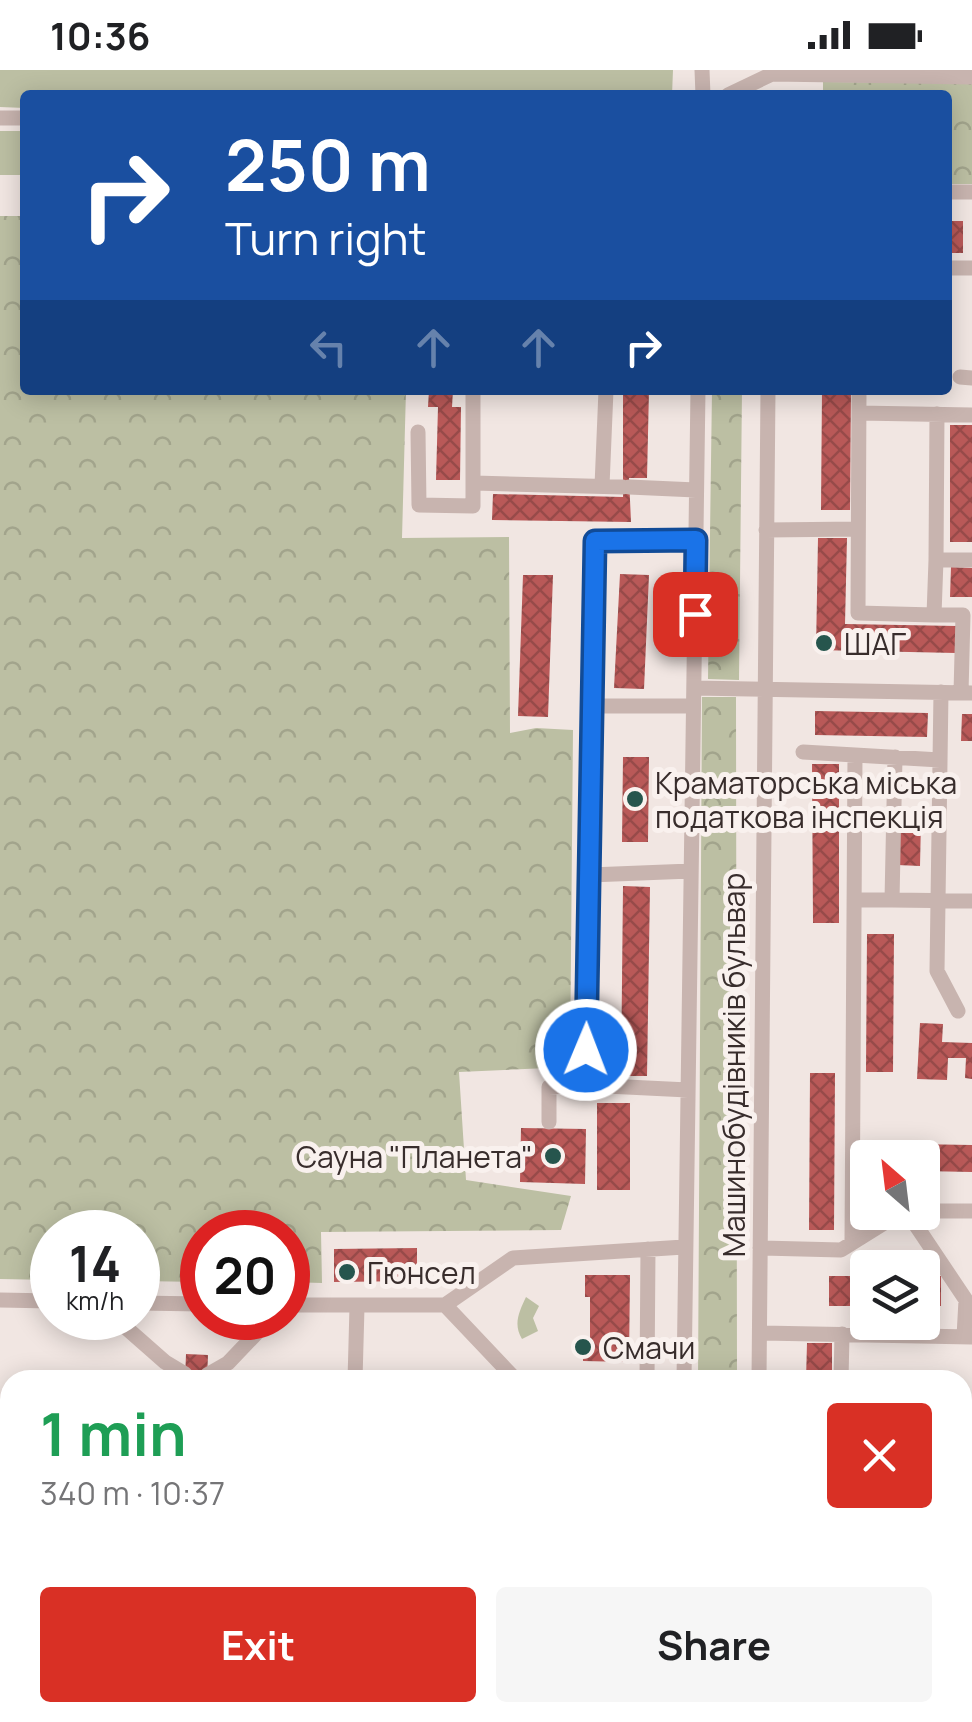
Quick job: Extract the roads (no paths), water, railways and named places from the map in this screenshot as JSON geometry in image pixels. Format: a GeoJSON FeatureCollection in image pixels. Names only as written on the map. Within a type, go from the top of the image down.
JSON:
{"type":"FeatureCollection","features":[{"type":"Feature","properties":{"kind":"street"},"geometry":{"type":"LineString","coordinates":[[738,90],[772,72],[972,76]]}},
{"type":"Feature","properties":{"kind":"street"},"geometry":{"type":"LineString","coordinates":[[418,432],[419,506],[473,506],[473,395]]}},
{"type":"Feature","properties":{"kind":"street"},"geometry":{"type":"LineString","coordinates":[[602,486],[606,395]]}},
{"type":"Feature","properties":{"kind":"street","name":"Машинобудівників бульвар"},"geometry":{"type":"LineString","coordinates":[[684,1370],[698,395]]}},
{"type":"Feature","properties":{"kind":"street","name":"Машинобудівників бульвар"},"geometry":{"type":"LineString","coordinates":[[760,1370],[768,395]]}},
{"type":"Feature","properties":{"kind":"street"},"geometry":{"type":"LineString","coordinates":[[694,688],[967,693],[963,615],[858,614],[859,395]]}},
{"type":"Feature","properties":{"kind":"street"},"geometry":{"type":"LineString","coordinates":[[859,412],[972,415]]}},
{"type":"Feature","properties":{"kind":"street"},"geometry":{"type":"LineString","coordinates":[[934,615],[936,414]]}},
{"type":"Feature","properties":{"kind":"street"},"geometry":{"type":"LineString","coordinates":[[474,484],[696,490]]}},
{"type":"Feature","properties":{"kind":"street"},"geometry":{"type":"LineString","coordinates":[[766,530],[858,529]]}},
{"type":"Feature","properties":{"kind":"street"},"geometry":{"type":"LineString","coordinates":[[586,1085],[595,541],[696,540]]}},
{"type":"Feature","properties":{"kind":"street"},"geometry":{"type":"LineString","coordinates":[[936,560],[972,560]]}},
{"type":"Feature","properties":{"kind":"street"},"geometry":{"type":"LineString","coordinates":[[941,692],[938,971],[958,1010]]}},
{"type":"Feature","properties":{"kind":"street"},"geometry":{"type":"LineString","coordinates":[[592,706],[693,706]]}},
{"type":"Feature","properties":{"kind":"street"},"geometry":{"type":"LineString","coordinates":[[803,752],[940,760]]}},
{"type":"Feature","properties":{"kind":"street"},"geometry":{"type":"LineString","coordinates":[[852,1244],[855,755]]}},
{"type":"Feature","properties":{"kind":"street"},"geometry":{"type":"LineString","coordinates":[[892,900],[894,757]]}},
{"type":"Feature","properties":{"kind":"street"},"geometry":{"type":"LineString","coordinates":[[590,875],[691,871]]}},
{"type":"Feature","properties":{"kind":"street"},"geometry":{"type":"LineString","coordinates":[[854,900],[972,901]]}},
{"type":"Feature","properties":{"kind":"street"},"geometry":{"type":"LineString","coordinates":[[548,1122],[550,1087],[688,1090]]}},
{"type":"Feature","properties":{"kind":"street"},"geometry":{"type":"LineString","coordinates":[[940,1211],[972,1211]]}},
{"type":"Feature","properties":{"kind":"street"},"geometry":{"type":"LineString","coordinates":[[760,1248],[841,1250],[875,1230]]}},
{"type":"Feature","properties":{"kind":"street"},"geometry":{"type":"LineString","coordinates":[[760,1333],[968,1337],[966,1300],[917,1230]]}},
{"type":"Feature","properties":{"kind":"street"},"geometry":{"type":"LineString","coordinates":[[310,1306],[444,1306],[513,1258],[684,1247]]}},
{"type":"Feature","properties":{"kind":"street"},"geometry":{"type":"LineString","coordinates":[[646,1370],[648,1249]]}},
{"type":"Feature","properties":{"kind":"street"},"geometry":{"type":"LineString","coordinates":[[0,1300],[30,1301]]}},
{"type":"Feature","properties":{"kind":"street"},"geometry":{"type":"LineString","coordinates":[[444,1306],[506,1370]]}},
{"type":"Feature","properties":{"kind":"street"},"geometry":{"type":"LineString","coordinates":[[355,1370],[356,1307]]}},
{"type":"Feature","properties":{"kind":"street"},"geometry":{"type":"LineString","coordinates":[[842,1334],[842,1370]]}},
{"type":"Feature","properties":{"kind":"street"},"geometry":{"type":"LineString","coordinates":[[140,1340],[178,1370]]}},
{"type":"Feature","properties":{"kind":"street"},"geometry":{"type":"LineString","coordinates":[[217,1370],[228,1364],[250,1340]]}},
{"type":"Feature","properties":{"kind":"place","name":"ШАГ"},"geometry":{"type":"Point","coordinates":[824,643]}},
{"type":"Feature","properties":{"kind":"place","name":"Краматорська міська податкова інспекція"},"geometry":{"type":"Point","coordinates":[635,799]}},
{"type":"Feature","properties":{"kind":"place","name":"Сауна \"Планета\""},"geometry":{"type":"Point","coordinates":[553,1156]}},
{"type":"Feature","properties":{"kind":"place","name":"Гюнсел"},"geometry":{"type":"Point","coordinates":[347,1272]}},
{"type":"Feature","properties":{"kind":"place","name":"Смачи"},"geometry":{"type":"Point","coordinates":[583,1347]}}]}
